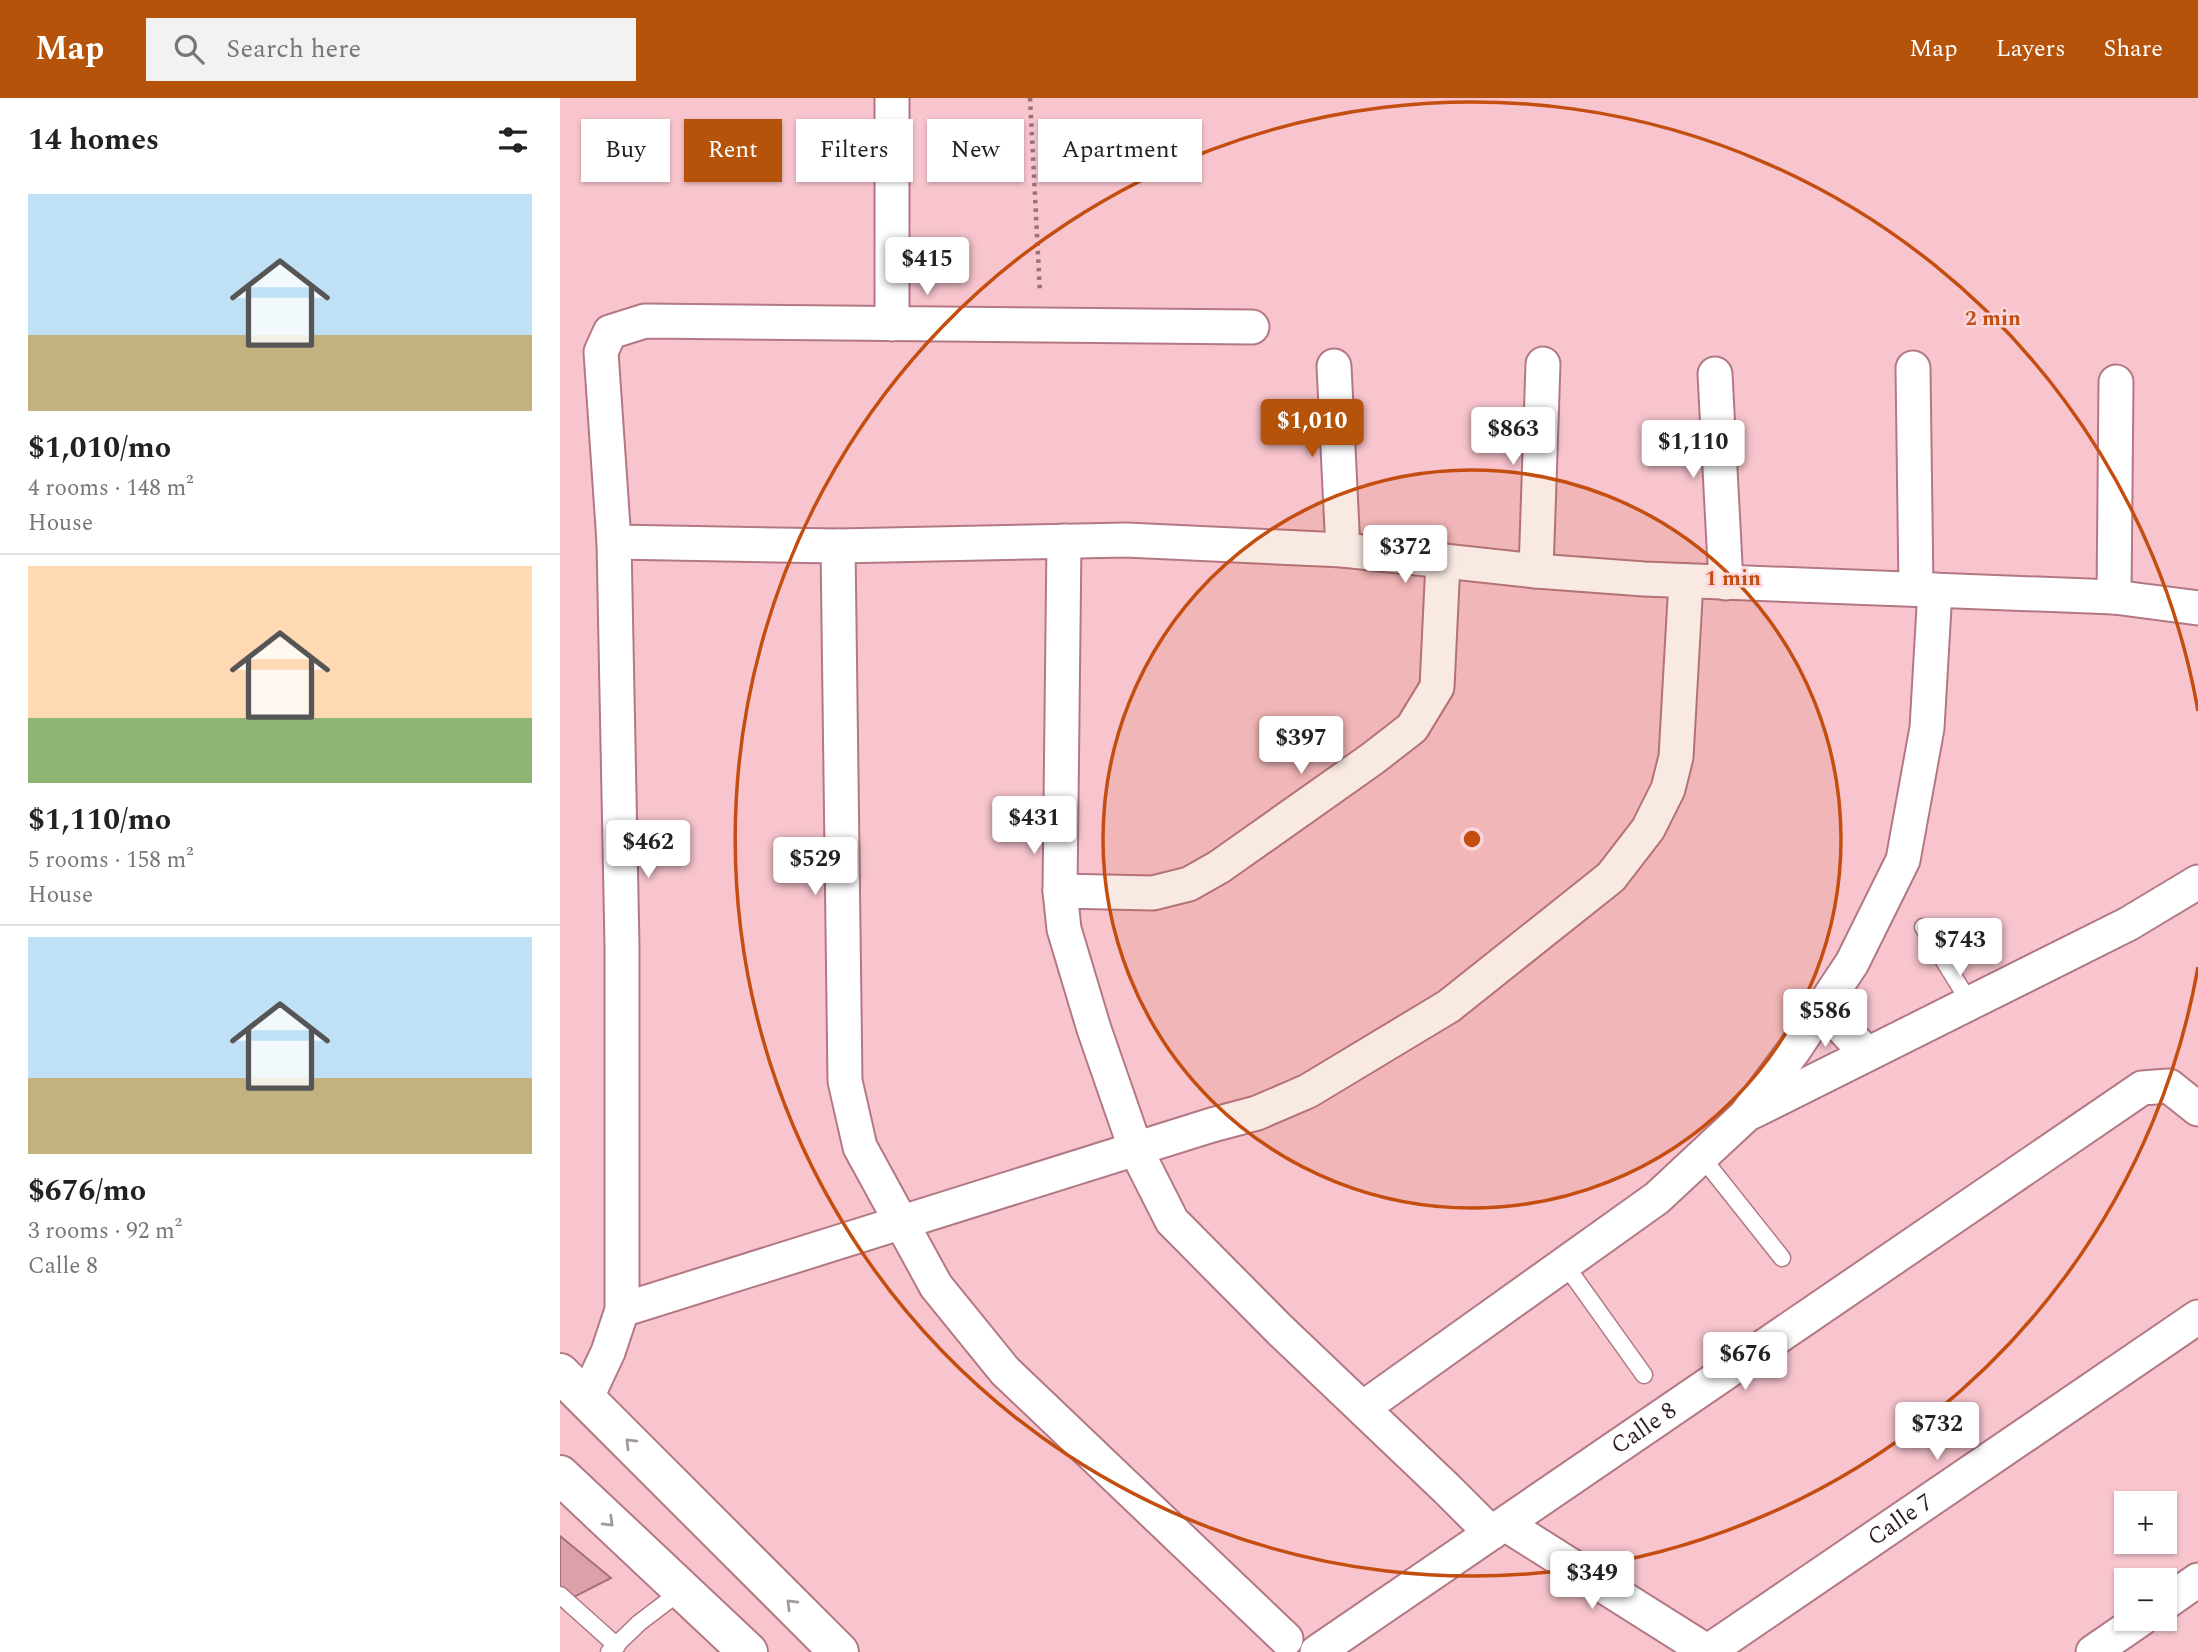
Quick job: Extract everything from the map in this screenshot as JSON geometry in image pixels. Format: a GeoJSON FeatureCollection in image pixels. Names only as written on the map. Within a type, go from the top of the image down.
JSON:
{"type":"FeatureCollection","features":[{"type":"Feature","properties":{"kind":"main road"},"geometry":{"type":"LineString","coordinates":[[573,1386],[839,1652]]}},
{"type":"Feature","properties":{"kind":"main road"},"geometry":{"type":"LineString","coordinates":[[560,1475],[748,1652]]}},
{"type":"Feature","properties":{"kind":"street"},"geometry":{"type":"LineString","coordinates":[[892,98],[892,324]]}},
{"type":"Feature","properties":{"kind":"street"},"geometry":{"type":"LineString","coordinates":[[573,1386],[608,1352],[622,1310],[622,946],[614,542],[601,352],[610,332],[645,321],[1252,327]]}},
{"type":"Feature","properties":{"kind":"street"},"geometry":{"type":"LineString","coordinates":[[1536,571],[1543,364]]}},
{"type":"Feature","properties":{"kind":"street"},"geometry":{"type":"LineString","coordinates":[[1334,366],[1343,550]]}},
{"type":"Feature","properties":{"kind":"street"},"geometry":{"type":"LineString","coordinates":[[1363,1408],[1657,1198],[1745,1116],[1852,963],[1903,860],[1927,728],[1926,590],[1913,368]]}},
{"type":"Feature","properties":{"kind":"street"},"geometry":{"type":"LineString","coordinates":[[1714,374],[1726,583]]}},
{"type":"Feature","properties":{"kind":"street"},"geometry":{"type":"LineString","coordinates":[[2114,597],[2116,382]]}},
{"type":"Feature","properties":{"kind":"street"},"geometry":{"type":"LineString","coordinates":[[614,542],[838,546],[1126,540],[1343,550],[1536,571],[1686,582],[2114,597],[2198,608]]}},
{"type":"Feature","properties":{"kind":"street"},"geometry":{"type":"LineString","coordinates":[[1064,541],[1060,891],[1064,929],[1094,1029],[1136,1150],[1172,1221],[1280,1330],[1498,1528],[1707,1652]]}},
{"type":"Feature","properties":{"kind":"street"},"geometry":{"type":"LineString","coordinates":[[838,546],[845,1081],[860,1147],[936,1286],[1005,1371],[1286,1639]]}},
{"type":"Feature","properties":{"kind":"street"},"geometry":{"type":"LineString","coordinates":[[1060,891],[1153,893],[1189,884],[1219,867],[1372,760],[1412,728],[1437,687],[1443,562]]}},
{"type":"Feature","properties":{"kind":"street"},"geometry":{"type":"LineString","coordinates":[[622,1310],[1212,1125],[1257,1114],[1308,1091],[1449,1006],[1611,877],[1648,829],[1668,789],[1676,757],[1686,582]]}},
{"type":"Feature","properties":{"kind":"street"},"geometry":{"type":"LineString","coordinates":[[1745,1116],[2127,924],[2198,882]]}},
{"type":"Feature","properties":{"kind":"street"},"geometry":{"type":"LineString","coordinates":[[1823,1007],[1867,1054]]}},
{"type":"Feature","properties":{"kind":"street","name":"Calle 8"},"geometry":{"type":"LineString","coordinates":[[1317,1652],[2142,1088],[2169,1086],[2198,1110]]}},
{"type":"Feature","properties":{"kind":"street","name":"Calle 7"},"geometry":{"type":"LineString","coordinates":[[1707,1652],[2198,1317]]}},
{"type":"Feature","properties":{"kind":"street"},"geometry":{"type":"LineString","coordinates":[[2177,1595],[2198,1580]]}},
{"type":"Feature","properties":{"kind":"street"},"geometry":{"type":"LineString","coordinates":[[2093,1652],[2124,1631]]}},
{"type":"Feature","properties":{"kind":"lane"},"geometry":{"type":"LineString","coordinates":[[1923,927],[1970,1003]]}},
{"type":"Feature","properties":{"kind":"lane"},"geometry":{"type":"LineString","coordinates":[[1701,1156],[1782,1258]]}},
{"type":"Feature","properties":{"kind":"lane"},"geometry":{"type":"LineString","coordinates":[[1564,1263],[1644,1375]]}},
{"type":"Feature","properties":{"kind":"lane"},"geometry":{"type":"LineString","coordinates":[[560,1595],[613,1649],[639,1623],[681,1591]]}},
{"type":"Feature","properties":{"kind":"path"},"geometry":{"type":"LineString","coordinates":[[1030,98],[1042,325]]}},
{"type":"Feature","properties":{"kind":"building"},"geometry":{"type":"Polygon","coordinates":[[[560,1536],[611,1578],[560,1604],[560,1536]]]}}]}
